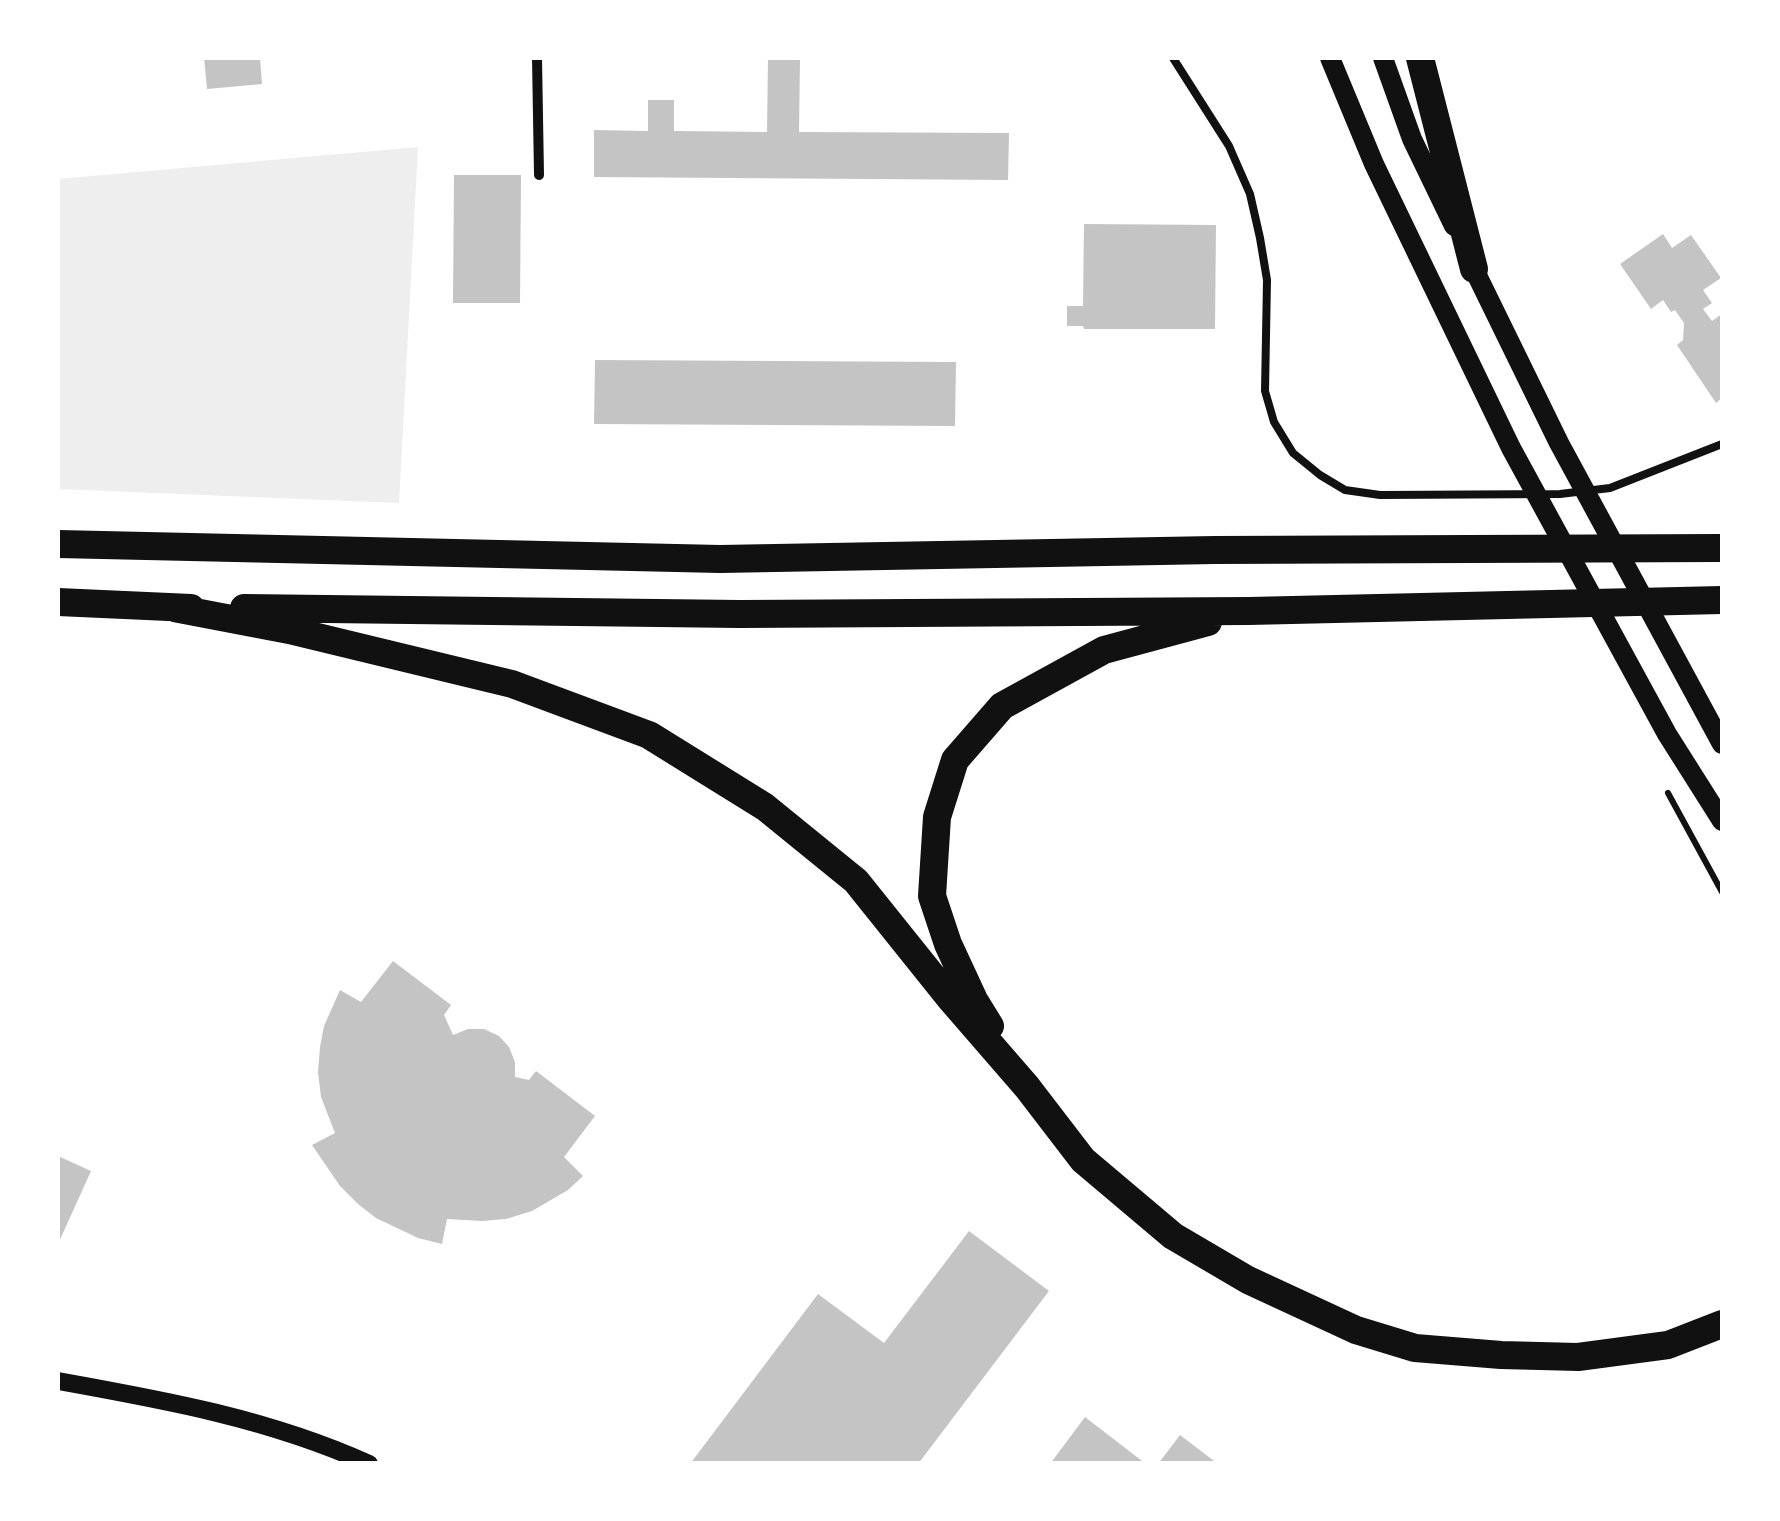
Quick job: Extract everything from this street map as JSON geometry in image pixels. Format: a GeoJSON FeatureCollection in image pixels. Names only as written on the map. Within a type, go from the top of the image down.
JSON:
{"type":"FeatureCollection","features":[{"type":"Feature","properties":{"kind":"highway"},"geometry":{"type":"LineString","coordinates":[[1420,58],[1474,269]]}},
{"type":"Feature","properties":{"kind":"highway"},"geometry":{"type":"LineString","coordinates":[[58,544],[720,559],[1215,550],[1722,548]]}},
{"type":"Feature","properties":{"kind":"highway"},"geometry":{"type":"LineString","coordinates":[[58,602],[174,608],[740,614],[1248,611],[1722,600]]}},
{"type":"Feature","properties":{"kind":"highway"},"geometry":{"type":"LineString","coordinates":[[174,608],[289,630],[512,684],[649,734],[766,806],[856,881],[1083,1160],[1173,1236],[1248,1280],[1356,1330],[1415,1348],[1578,1357],[1668,1345],[1722,1324]]}},
{"type":"Feature","properties":{"kind":"highway"},"geometry":{"type":"LineString","coordinates":[[1027,1087],[974,1000],[948,944],[932,896],[938,818],[955,760],[1002,706],[1104,650],[1248,611]]}},
{"type":"Feature","properties":{"kind":"highway"},"geometry":{"type":"LineString","coordinates":[[1668,1345],[1722,1307]]}},
{"type":"Feature","properties":{"kind":"main road"},"geometry":{"type":"LineString","coordinates":[[1330,58],[1374,164],[1511,448],[1667,734],[1722,821]]}},
{"type":"Feature","properties":{"kind":"main road"},"geometry":{"type":"LineString","coordinates":[[1383,58],[1412,139],[1559,444],[1718,737]]}},
{"type":"Feature","properties":{"kind":"street"},"geometry":{"type":"LineString","coordinates":[[537,58],[539,175]]}},
{"type":"Feature","properties":{"kind":"street"},"geometry":{"type":"LineString","coordinates":[[58,1381],[248,1420],[370,1464]]}},
{"type":"Feature","properties":{"kind":"lane"},"geometry":{"type":"LineString","coordinates":[[1173,58],[1229,146],[1250,194],[1266,280],[1266,390],[1274,422],[1293,454],[1320,475],[1345,490],[1380,495],[1560,494],[1610,488],[1722,444]]}},
{"type":"Feature","properties":{"kind":"path"},"geometry":{"type":"LineString","coordinates":[[1663,784],[1722,892]]}},
{"type":"Feature","properties":{"kind":"shaded area"},"geometry":{"type":"Polygon","coordinates":[[[418,147],[399,503],[58,489],[58,179],[418,147]]]}},
{"type":"Feature","properties":{"kind":"building"},"geometry":{"type":"Polygon","coordinates":[[[204,58],[260,58],[262,84],[207,89],[204,58]]]}},
{"type":"Feature","properties":{"kind":"building"},"geometry":{"type":"Polygon","coordinates":[[[768,58],[800,58],[799,132],[1009,133],[1008,180],[594,177],[594,130],[648,131],[648,100],[674,100],[674,131],[767,132],[768,58]]]}},
{"type":"Feature","properties":{"kind":"building"},"geometry":{"type":"Polygon","coordinates":[[[454,175],[521,175],[520,303],[453,303],[454,175]]]}},
{"type":"Feature","properties":{"kind":"building"},"geometry":{"type":"Polygon","coordinates":[[[1084,224],[1216,225],[1215,329],[1067,326],[1067,306],[1083,306],[1084,224]]]}},
{"type":"Feature","properties":{"kind":"building"},"geometry":{"type":"Polygon","coordinates":[[[1663,234],[1672,248],[1691,235],[1721,278],[1703,290],[1712,303],[1703,309],[1712,321],[1722,314],[1722,398],[1716,403],[1677,345],[1683,340],[1684,323],[1663,300],[1651,309],[1620,264],[1663,234]]]}},
{"type":"Feature","properties":{"kind":"building"},"geometry":{"type":"Polygon","coordinates":[[[595,360],[956,362],[955,426],[594,424],[595,360]]]}},
{"type":"Feature","properties":{"kind":"building"},"geometry":{"type":"Polygon","coordinates":[[[393,961],[451,1005],[444,1015],[453,1035],[468,1029],[484,1029],[499,1036],[515,1062],[515,1077],[529,1080],[536,1071],[595,1116],[564,1157],[583,1176],[568,1190],[532,1211],[506,1219],[447,1219],[442,1244],[418,1238],[376,1218],[340,1186],[312,1145],[335,1133],[321,1097],[318,1072],[324,1026],[340,990],[361,1002],[393,961]]]}},
{"type":"Feature","properties":{"kind":"building"},"geometry":{"type":"Polygon","coordinates":[[[58,1156],[91,1171],[58,1244],[58,1156]]]}},
{"type":"Feature","properties":{"kind":"building"},"geometry":{"type":"Polygon","coordinates":[[[969,1231],[1049,1291],[918,1464],[690,1464],[818,1294],[884,1343],[969,1231]]]}},
{"type":"Feature","properties":{"kind":"building"},"geometry":{"type":"Polygon","coordinates":[[[1085,1417],[1146,1464],[1050,1464],[1085,1417]]]}},
{"type":"Feature","properties":{"kind":"building"},"geometry":{"type":"Polygon","coordinates":[[[1180,1435],[1218,1464],[1158,1464],[1180,1435]]]}}]}
